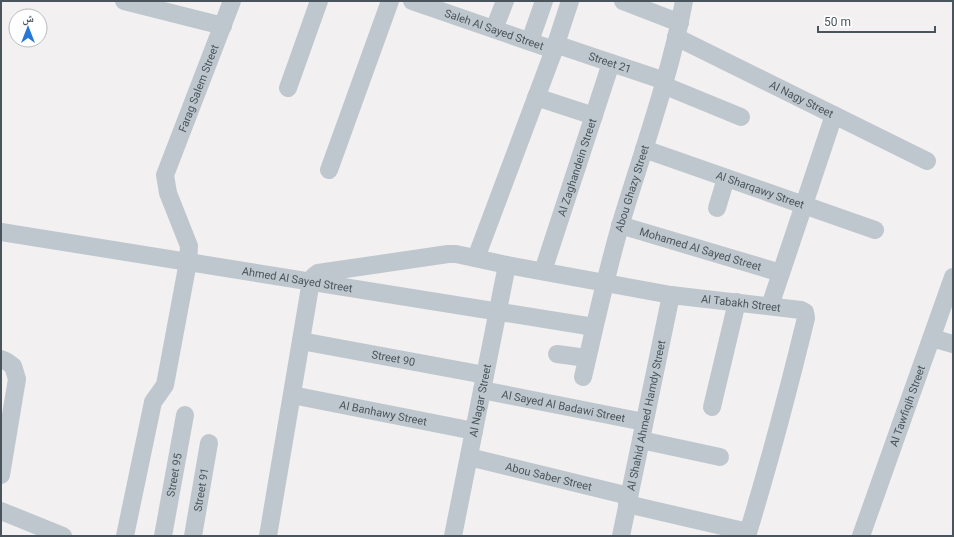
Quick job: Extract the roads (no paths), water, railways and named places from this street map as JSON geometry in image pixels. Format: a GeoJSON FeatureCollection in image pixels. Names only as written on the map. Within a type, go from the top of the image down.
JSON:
{"type":"FeatureCollection","features":[{"type":"Feature","properties":{"kind":"street"},"geometry":{"type":"LineString","coordinates":[[125,1],[185,8],[222,26]]}},
{"type":"Feature","properties":{"kind":"street","name":"Farag Salem Street"},"geometry":{"type":"LineString","coordinates":[[188,262],[189,246],[168,193],[165,175],[232,1]]}},
{"type":"Feature","properties":{"kind":"street"},"geometry":{"type":"LineString","coordinates":[[288,88],[319,1]]}},
{"type":"Feature","properties":{"kind":"street"},"geometry":{"type":"LineString","coordinates":[[329,170],[390,1]]}},
{"type":"Feature","properties":{"kind":"street","name":"Saleh Al Sayed Street"},"geometry":{"type":"LineString","coordinates":[[412,1],[451,7],[494,29],[530,41],[555,47]]}},
{"type":"Feature","properties":{"kind":"street"},"geometry":{"type":"LineString","coordinates":[[494,29],[505,1]]}},
{"type":"Feature","properties":{"kind":"street"},"geometry":{"type":"LineString","coordinates":[[530,41],[544,1]]}},
{"type":"Feature","properties":{"kind":"street"},"geometry":{"type":"LineString","coordinates":[[476,258],[555,47],[570,1]]}},
{"type":"Feature","properties":{"kind":"street","name":"Al Nagy Street"},"geometry":{"type":"LineString","coordinates":[[623,1],[834,115],[927,161]]}},
{"type":"Feature","properties":{"kind":"street","name":"Abou Ghazy Street"},"geometry":{"type":"LineString","coordinates":[[583,377],[604,283],[620,225],[664,83],[684,1]]}},
{"type":"Feature","properties":{"kind":"street","name":"Street 21"},"geometry":{"type":"LineString","coordinates":[[555,47],[611,63],[664,83],[741,117]]}},
{"type":"Feature","properties":{"kind":"street","name":"Al Zaghandein Street"},"geometry":{"type":"LineString","coordinates":[[543,271],[611,63]]}},
{"type":"Feature","properties":{"kind":"street"},"geometry":{"type":"LineString","coordinates":[[536,97],[594,116]]}},
{"type":"Feature","properties":{"kind":"street"},"geometry":{"type":"LineString","coordinates":[[770,306],[834,115]]}},
{"type":"Feature","properties":{"kind":"street","name":"Al Sharqawy Street"},"geometry":{"type":"LineString","coordinates":[[644,149],[875,230]]}},
{"type":"Feature","properties":{"kind":"street"},"geometry":{"type":"LineString","coordinates":[[717,208],[726,178]]}},
{"type":"Feature","properties":{"kind":"street","name":"Mohamed Al Sayed Street"},"geometry":{"type":"LineString","coordinates":[[620,225],[781,272]]}},
{"type":"Feature","properties":{"kind":"street","name":"Ahmed Al Sayed Street"},"geometry":{"type":"LineString","coordinates":[[1,232],[594,327]]}},
{"type":"Feature","properties":{"kind":"street","name":"Al Tabakh Street"},"geometry":{"type":"LineString","coordinates":[[311,281],[318,273],[448,254],[671,295],[770,306],[801,310],[805,312],[806,318],[767,471],[747,534]]}},
{"type":"Feature","properties":{"kind":"street"},"geometry":{"type":"LineString","coordinates":[[125,536],[153,402],[165,385],[188,262]]}},
{"type":"Feature","properties":{"kind":"street","name":"Al Nagar Street"},"geometry":{"type":"LineString","coordinates":[[453,536],[507,265]]}},
{"type":"Feature","properties":{"kind":"street","name":"Al Tawfiqih Street"},"geometry":{"type":"LineString","coordinates":[[861,536],[953,276]]}},
{"type":"Feature","properties":{"kind":"street"},"geometry":{"type":"LineString","coordinates":[[268,536],[311,281]]}},
{"type":"Feature","properties":{"kind":"street","name":"Al Shahid Ahmed Hamdy Street"},"geometry":{"type":"LineString","coordinates":[[620,536],[671,295]]}},
{"type":"Feature","properties":{"kind":"street"},"geometry":{"type":"LineString","coordinates":[[712,407],[737,302]]}},
{"type":"Feature","properties":{"kind":"street"},"geometry":{"type":"LineString","coordinates":[[932,338],[953,344]]}},
{"type":"Feature","properties":{"kind":"street","name":"Street 90"},"geometry":{"type":"LineString","coordinates":[[302,341],[484,383]]}},
{"type":"Feature","properties":{"kind":"street"},"geometry":{"type":"LineString","coordinates":[[557,354],[587,358]]}},
{"type":"Feature","properties":{"kind":"street"},"geometry":{"type":"LineString","coordinates":[[1,359],[13,366],[16,379],[1,475]]}},
{"type":"Feature","properties":{"kind":"street","name":"Al Sayed Al Badawi Street"},"geometry":{"type":"LineString","coordinates":[[484,383],[644,422]]}},
{"type":"Feature","properties":{"kind":"street","name":"Al Banhawy Street"},"geometry":{"type":"LineString","coordinates":[[292,395],[474,431]]}},
{"type":"Feature","properties":{"kind":"street","name":"Street 95"},"geometry":{"type":"LineString","coordinates":[[163,536],[185,415]]}},
{"type":"Feature","properties":{"kind":"street"},"geometry":{"type":"LineString","coordinates":[[641,440],[720,457]]}},
{"type":"Feature","properties":{"kind":"street","name":"Street 91"},"geometry":{"type":"LineString","coordinates":[[194,536],[209,442]]}},
{"type":"Feature","properties":{"kind":"street","name":"Abou Saber Street"},"geometry":{"type":"LineString","coordinates":[[469,457],[747,534]]}},
{"type":"Feature","properties":{"kind":"street"},"geometry":{"type":"LineString","coordinates":[[1,511],[63,536]]}}]}
